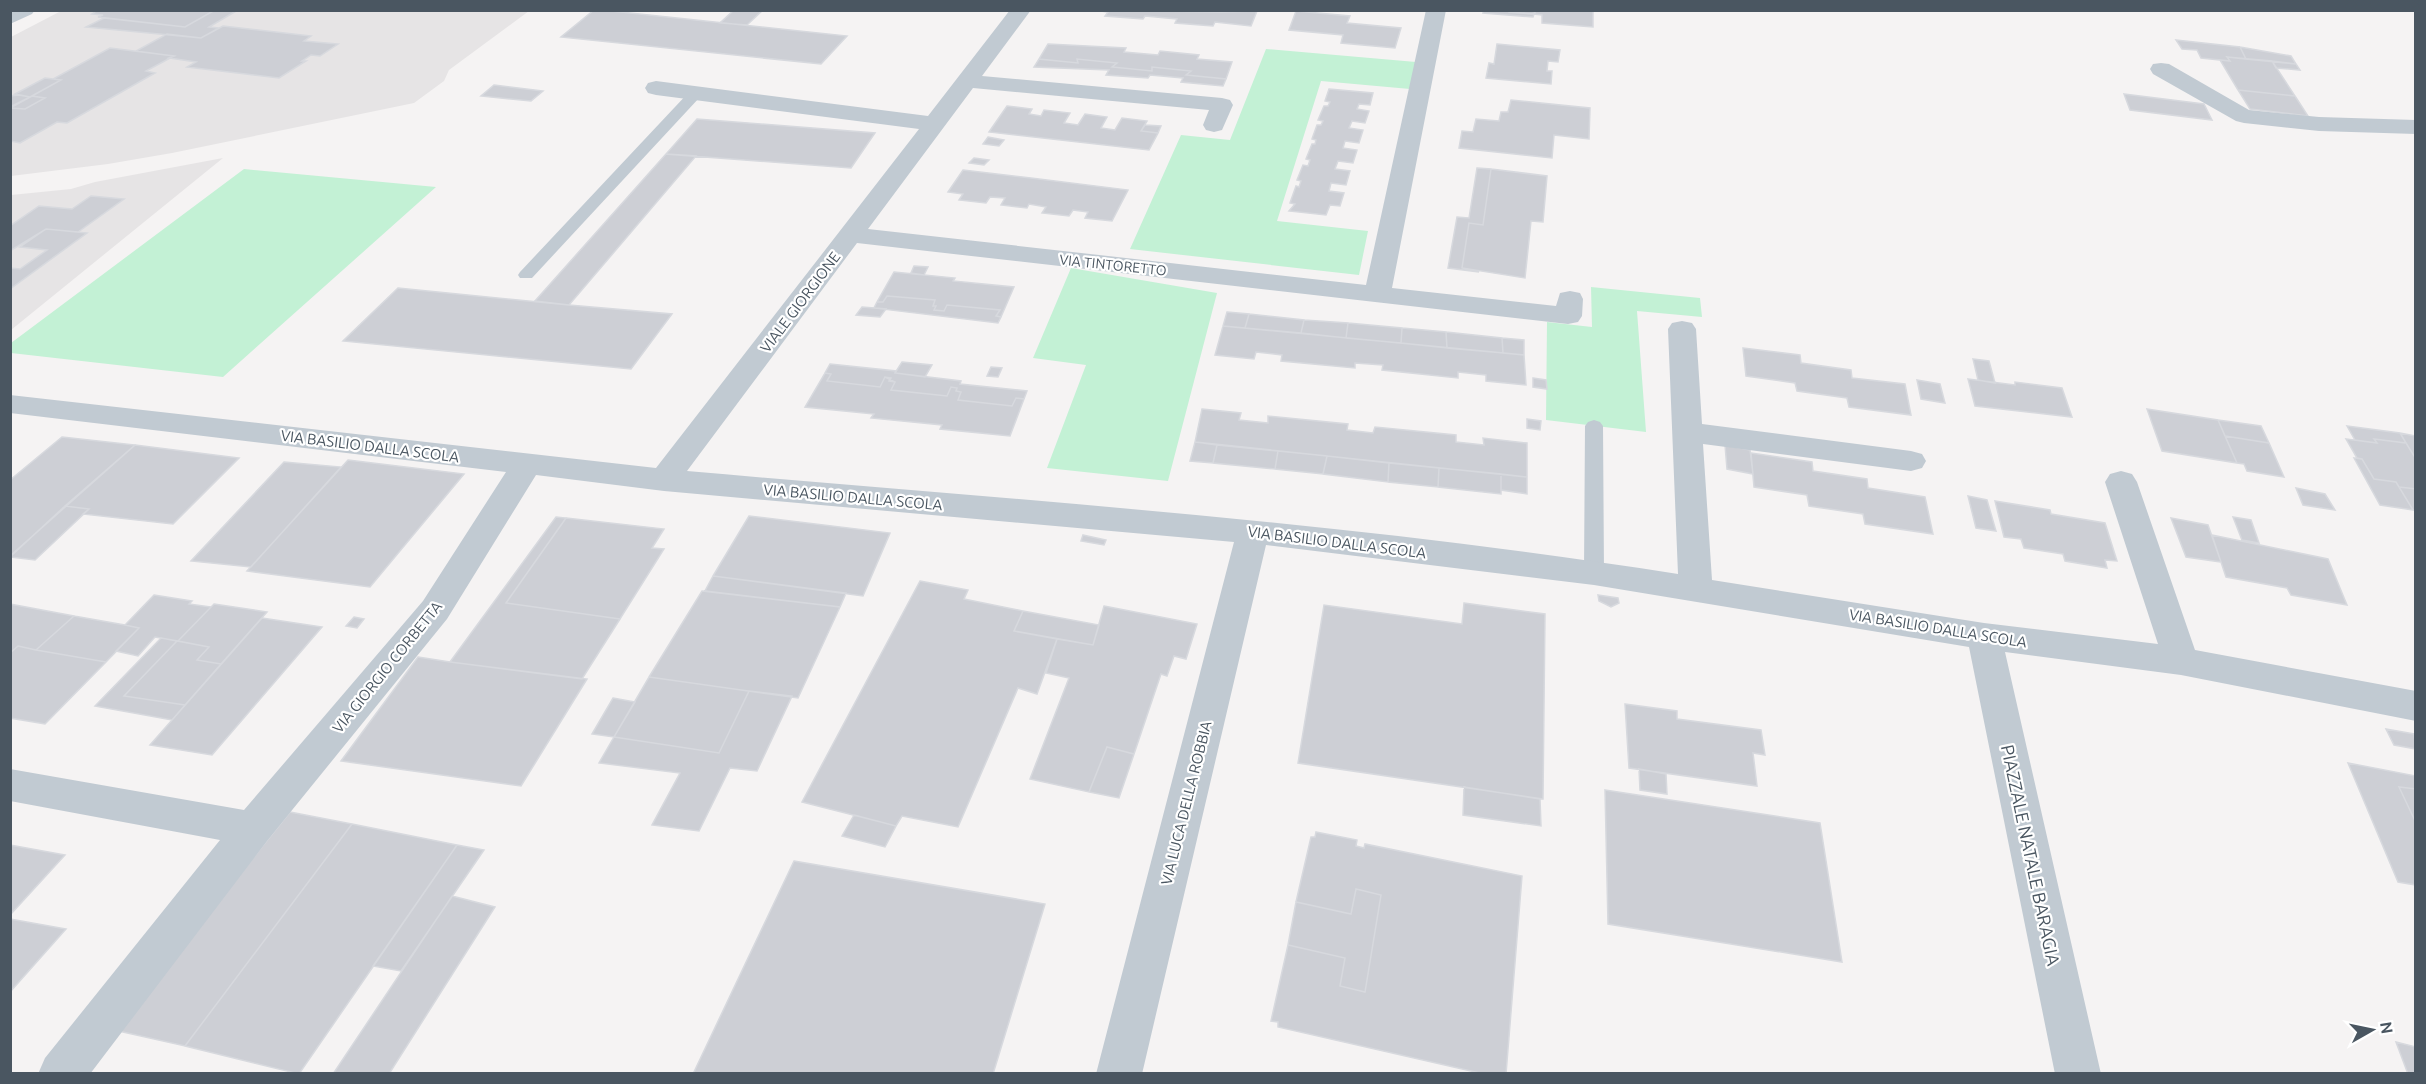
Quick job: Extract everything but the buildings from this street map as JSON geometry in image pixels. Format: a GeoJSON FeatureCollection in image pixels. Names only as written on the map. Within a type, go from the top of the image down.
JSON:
{"type":"FeatureCollection","features":[{"type":"Feature","properties":{"kind":"street"},"geometry":{"type":"LineString","coordinates":[[10,18],[25,10]]}},
{"type":"Feature","properties":{"kind":"street","name":"VIALE GIORGIONE"},"geometry":{"type":"LineString","coordinates":[[664,480],[1021,10]]}},
{"type":"Feature","properties":{"kind":"street"},"geometry":{"type":"LineString","coordinates":[[1377,294],[1436,10]]}},
{"type":"Feature","properties":{"kind":"street"},"geometry":{"type":"LineString","coordinates":[[2161,69],[2244,116],[2319,124],[2415,128]]}},
{"type":"Feature","properties":{"kind":"street"},"geometry":{"type":"LineString","coordinates":[[969,81],[1222,105],[1214,125]]}},
{"type":"Feature","properties":{"kind":"street"},"geometry":{"type":"LineString","coordinates":[[656,88],[935,124]]}},
{"type":"Feature","properties":{"kind":"street","name":"VIA TINTORETTO"},"geometry":{"type":"LineString","coordinates":[[850,235],[1568,316],[1570,299]]}},
{"type":"Feature","properties":{"kind":"street"},"geometry":{"type":"LineString","coordinates":[[1682,329],[1696,589]]}},
{"type":"Feature","properties":{"kind":"street","name":"VIA BASILIO DALLA SCOLA"},"geometry":{"type":"LineString","coordinates":[[10,404],[664,480],[1253,532],[1594,573],[1983,636],[2181,661],[2415,706]]}},
{"type":"Feature","properties":{"kind":"street"},"geometry":{"type":"LineString","coordinates":[[1687,432],[1911,461]]}},
{"type":"Feature","properties":{"kind":"street","name":"VIA GIORGIO CORBETTA"},"geometry":{"type":"LineString","coordinates":[[61,1074],[253,829],[435,610],[527,464]]}},
{"type":"Feature","properties":{"kind":"street"},"geometry":{"type":"LineString","coordinates":[[2121,482],[2181,661]]}},
{"type":"Feature","properties":{"kind":"street","name":"VIA LUCA DELLA ROBBIA"},"geometry":{"type":"LineString","coordinates":[[1119,1074],[1253,532]]}},
{"type":"Feature","properties":{"kind":"street","name":"PIAZZALE NATALE BARAGIA"},"geometry":{"type":"LineString","coordinates":[[1983,636],[2078,1074]]}},
{"type":"Feature","properties":{"kind":"street"},"geometry":{"type":"LineString","coordinates":[[10,785],[253,829]]}},
{"type":"Feature","properties":{"kind":"lane"},"geometry":{"type":"LineString","coordinates":[[526,275],[695,94]]}},
{"type":"Feature","properties":{"kind":"lane"},"geometry":{"type":"LineString","coordinates":[[1594,426],[1594,573]]}},
{"type":"Feature","properties":{"kind":"shaded area"},"geometry":{"type":"Polygon","coordinates":[[[61,11],[529,11],[449,70],[444,81],[414,103],[172,153],[108,164],[11,176],[11,37],[61,11]]]}},
{"type":"Feature","properties":{"kind":"shaded area"},"geometry":{"type":"Polygon","coordinates":[[[223,158],[11,330],[11,195],[71,189],[95,182],[223,158]]]}},
{"type":"Feature","properties":{"kind":"green space"},"geometry":{"type":"Polygon","coordinates":[[[1266,49],[1416,62],[1410,89],[1321,81],[1277,221],[1368,231],[1359,275],[1130,249],[1181,135],[1230,140],[1266,49]]]}},
{"type":"Feature","properties":{"kind":"green space"},"geometry":{"type":"Polygon","coordinates":[[[244,169],[436,187],[223,377],[11,353],[11,343],[244,169]]]}},
{"type":"Feature","properties":{"kind":"green space"},"geometry":{"type":"Polygon","coordinates":[[[1071,268],[1217,293],[1168,481],[1047,468],[1086,365],[1033,358],[1071,268]]]}},
{"type":"Feature","properties":{"kind":"green space"},"geometry":{"type":"Polygon","coordinates":[[[1591,287],[1700,298],[1702,317],[1637,311],[1646,432],[1546,420],[1547,322],[1592,327],[1591,287]]]}}]}
